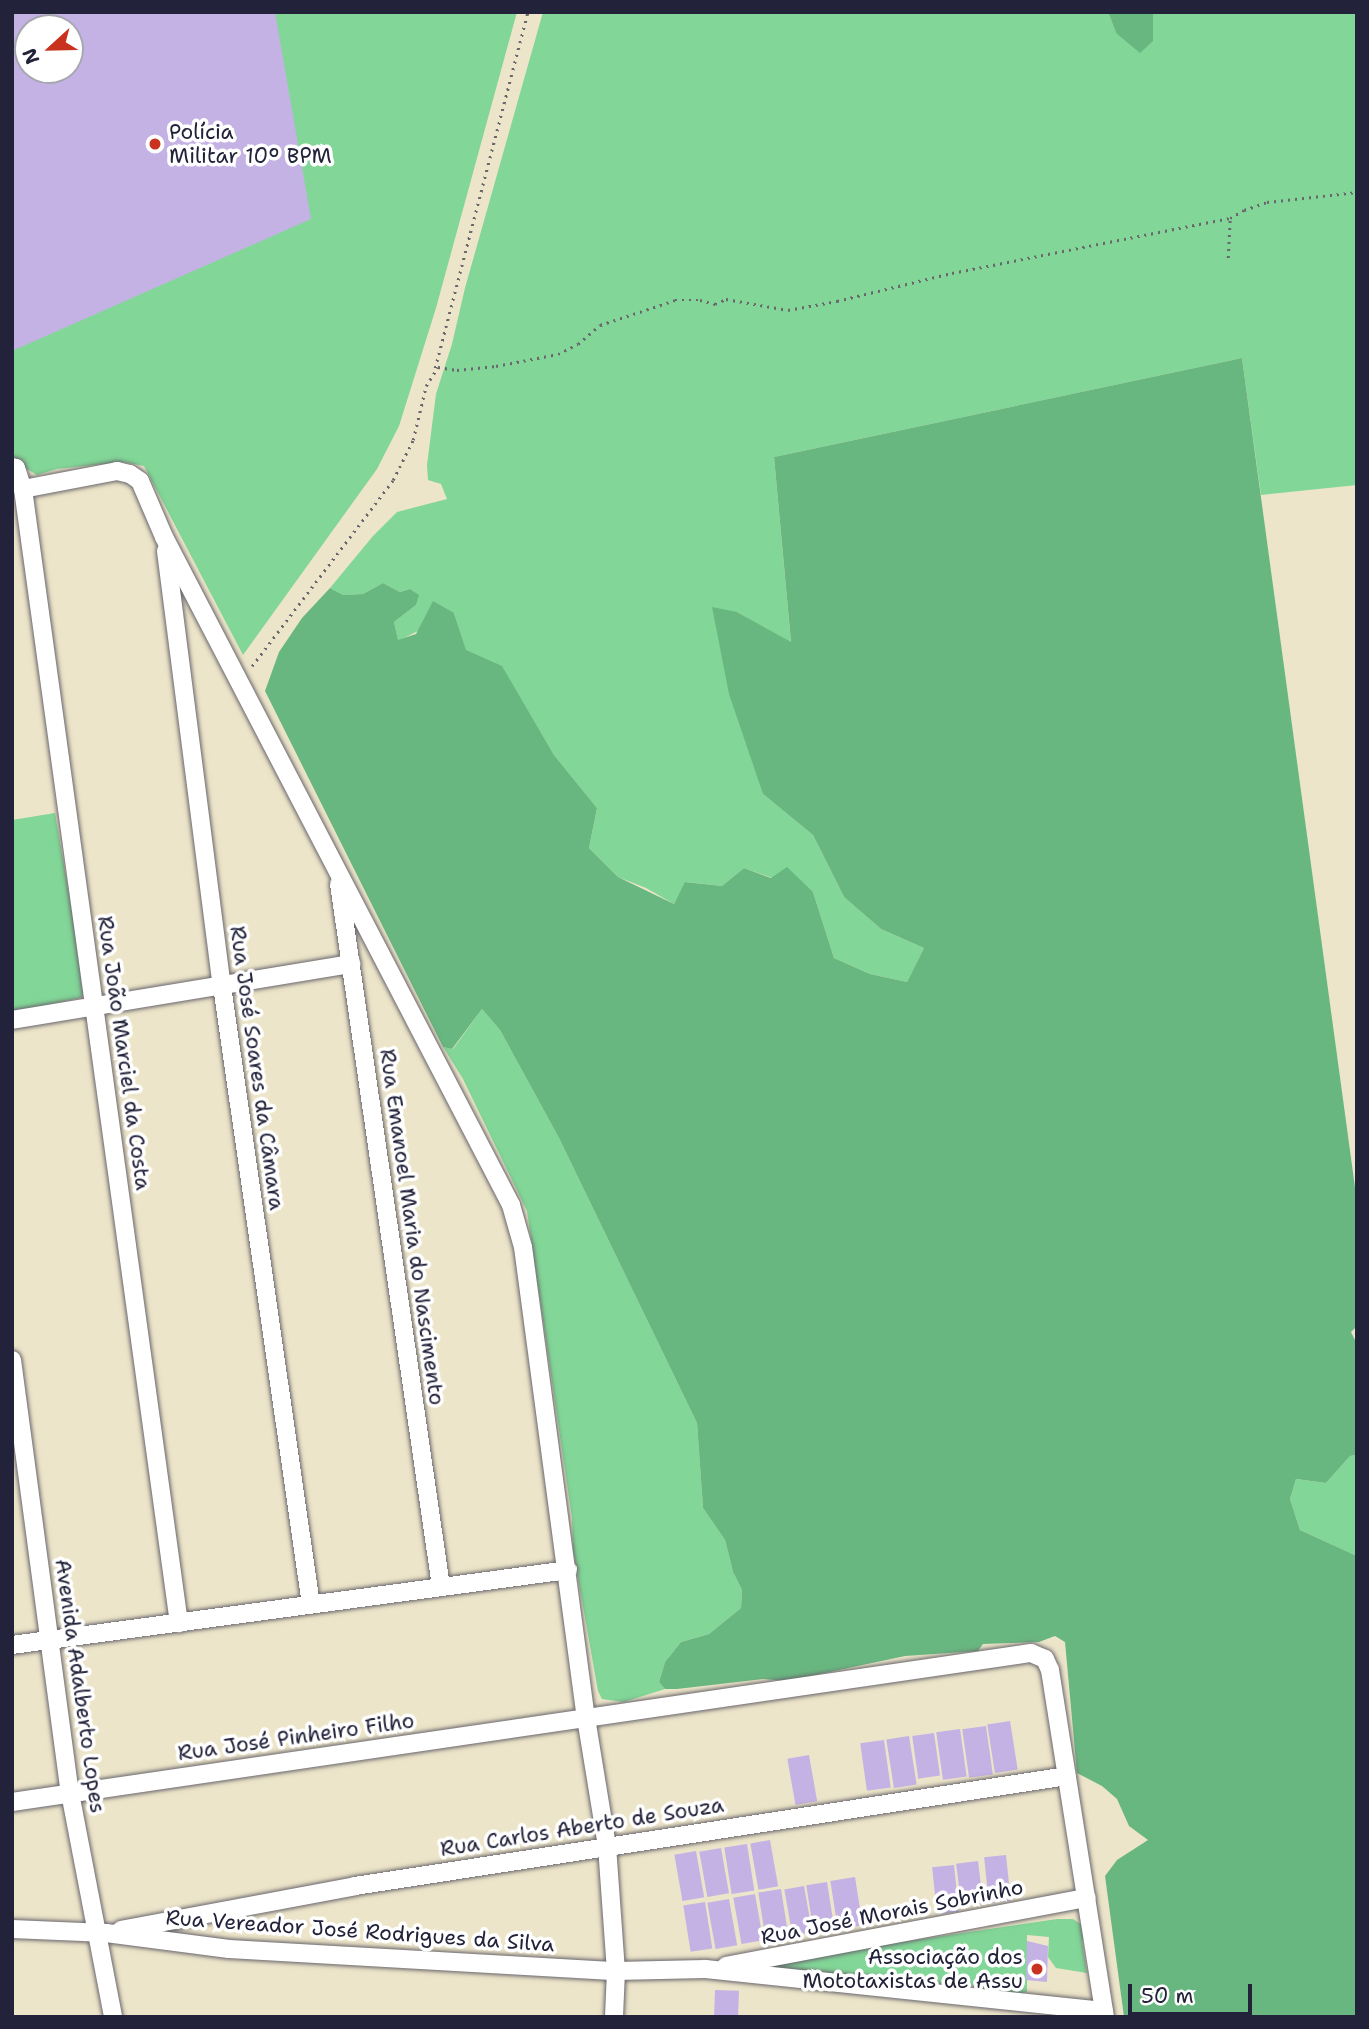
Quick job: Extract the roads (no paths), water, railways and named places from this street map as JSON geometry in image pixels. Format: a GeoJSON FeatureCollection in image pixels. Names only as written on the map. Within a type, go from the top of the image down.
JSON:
{"type":"FeatureCollection","features":[{"type":"Feature","properties":{"kind":"street","name":"Rua João Marciel da Costa"},"geometry":{"type":"LineString","coordinates":[[12,467],[16,468],[23,489],[179,1623]]}},
{"type":"Feature","properties":{"kind":"street"},"geometry":{"type":"LineString","coordinates":[[23,489],[117,471],[130,474],[140,481],[164,537],[511,1205],[523,1247],[586,1718],[607,1846],[616,1971],[614,2017]]}},
{"type":"Feature","properties":{"kind":"street","name":"Rua José Soares da Câmara"},"geometry":{"type":"LineString","coordinates":[[164,537],[222,986],[311,1605]]}},
{"type":"Feature","properties":{"kind":"street","name":"Rua Emanoel Maria do Nascimento"},"geometry":{"type":"LineString","coordinates":[[337,874],[441,1587]]}},
{"type":"Feature","properties":{"kind":"street"},"geometry":{"type":"LineString","coordinates":[[12,1020],[95,1004],[351,964]]}},
{"type":"Feature","properties":{"kind":"street","name":"Avenida Adalberto Lopes"},"geometry":{"type":"LineString","coordinates":[[12,1360],[70,1793],[101,1933],[113,2017]]}},
{"type":"Feature","properties":{"kind":"street"},"geometry":{"type":"LineString","coordinates":[[12,1645],[568,1570]]}},
{"type":"Feature","properties":{"kind":"street","name":"Rua José Pinheiro Filho"},"geometry":{"type":"LineString","coordinates":[[12,1802],[1031,1653],[1045,1659],[1051,1670],[1105,2014]]}},
{"type":"Feature","properties":{"kind":"street","name":"Rua Carlos Aberto de Souza"},"geometry":{"type":"LineString","coordinates":[[101,1933],[223,1909],[607,1846],[1067,1776]]}},
{"type":"Feature","properties":{"kind":"street","name":"Rua José Morais Sobrinho"},"geometry":{"type":"LineString","coordinates":[[705,1969],[1087,1898]]}},
{"type":"Feature","properties":{"kind":"street","name":"Rua Vereador José Rodrigues da Silva"},"geometry":{"type":"LineString","coordinates":[[12,1929],[101,1933],[229,1949],[616,1971],[705,1969]]}},
{"type":"Feature","properties":{"kind":"street"},"geometry":{"type":"LineString","coordinates":[[705,1969],[1105,2014]]}},
{"type":"Feature","properties":{"kind":"place","name":"Polícia Militar 10º BPM"},"geometry":{"type":"Point","coordinates":[155,144]}},
{"type":"Feature","properties":{"kind":"place","name":"Associação dos Mototaxistas de Assu"},"geometry":{"type":"Point","coordinates":[1037,1969]}}]}
